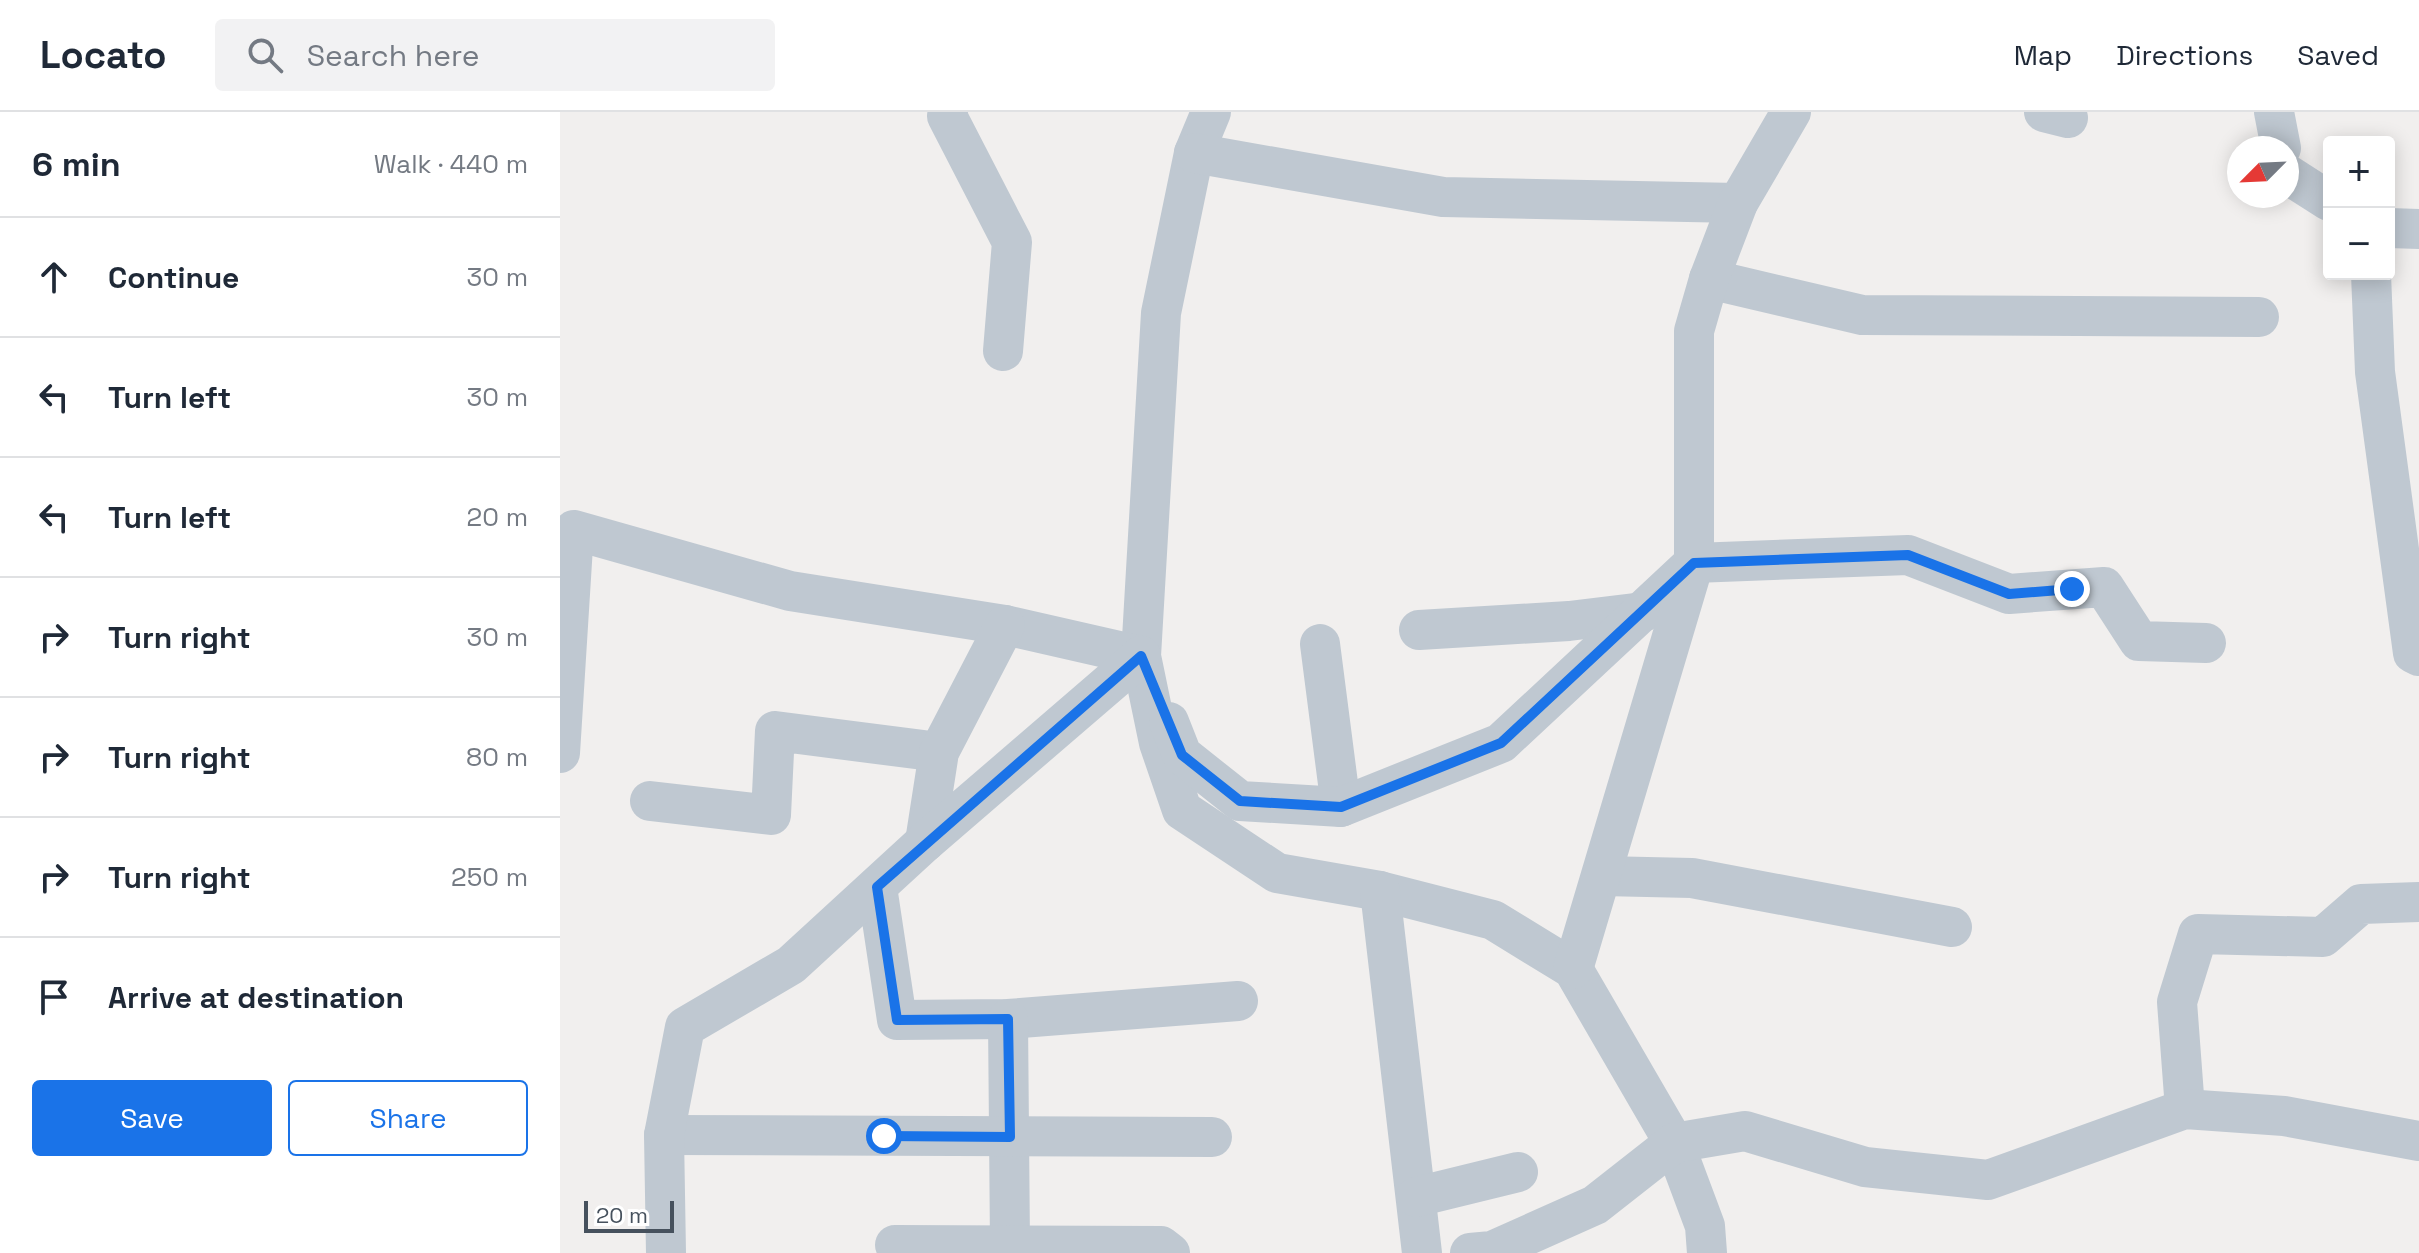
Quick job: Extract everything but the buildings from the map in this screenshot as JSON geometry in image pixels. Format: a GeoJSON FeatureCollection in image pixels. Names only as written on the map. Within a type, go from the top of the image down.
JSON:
{"type":"FeatureCollection","features":[{"type":"Feature","properties":{"kind":"street"},"geometry":{"type":"LineString","coordinates":[[948,112],[947,116],[1012,242],[1003,351]]}},
{"type":"Feature","properties":{"kind":"street"},"geometry":{"type":"LineString","coordinates":[[1211,112],[1194,153],[1161,313],[1141,656],[1159,743],[1182,810],[1277,873],[1380,891],[1493,920],[1573,969],[1674,1143],[1705,1226],[1707,1253]]}},
{"type":"Feature","properties":{"kind":"street"},"geometry":{"type":"LineString","coordinates":[[1573,969],[1694,563],[1694,331],[1709,279],[1738,203],[1791,112]]}},
{"type":"Feature","properties":{"kind":"street"},"geometry":{"type":"LineString","coordinates":[[2274,112],[2279,136]]}},
{"type":"Feature","properties":{"kind":"street"},"geometry":{"type":"LineString","coordinates":[[1194,153],[1443,197],[1738,203]]}},
{"type":"Feature","properties":{"kind":"street"},"geometry":{"type":"LineString","coordinates":[[2299,182],[2323,197]]}},
{"type":"Feature","properties":{"kind":"street"},"geometry":{"type":"LineString","coordinates":[[2395,228],[2419,229]]}},
{"type":"Feature","properties":{"kind":"street"},"geometry":{"type":"LineString","coordinates":[[1709,279],[1862,315],[2259,317]]}},
{"type":"Feature","properties":{"kind":"street"},"geometry":{"type":"LineString","coordinates":[[2371,280],[2375,372],[2403,462],[2413,653],[2419,656]]}},
{"type":"Feature","properties":{"kind":"street"},"geometry":{"type":"LineString","coordinates":[[560,753],[574,530],[790,591],[1005,625],[1141,656]]}},
{"type":"Feature","properties":{"kind":"street"},"geometry":{"type":"LineString","coordinates":[[1141,656],[1182,755],[1240,801],[1341,807],[1501,743],[1694,563],[1908,555],[2009,594],[2104,587],[2139,641],[2206,643]]}},
{"type":"Feature","properties":{"kind":"street"},"geometry":{"type":"LineString","coordinates":[[1419,630],[1569,621],[1643,612]]}},
{"type":"Feature","properties":{"kind":"street"},"geometry":{"type":"LineString","coordinates":[[925,842],[939,752],[1005,625]]}},
{"type":"Feature","properties":{"kind":"street"},"geometry":{"type":"LineString","coordinates":[[1320,644],[1341,807]]}},
{"type":"Feature","properties":{"kind":"street"},"geometry":{"type":"LineString","coordinates":[[666,1253],[664,1135],[685,1027],[791,965],[925,842],[1141,656]]}},
{"type":"Feature","properties":{"kind":"street"},"geometry":{"type":"LineString","coordinates":[[650,801],[771,815],[775,731],[939,752]]}},
{"type":"Feature","properties":{"kind":"street"},"geometry":{"type":"LineString","coordinates":[[1602,876],[1692,878],[1952,927]]}},
{"type":"Feature","properties":{"kind":"street"},"geometry":{"type":"LineString","coordinates":[[877,887],[897,1020],[1008,1019],[1238,1001]]}},
{"type":"Feature","properties":{"kind":"street"},"geometry":{"type":"LineString","coordinates":[[1380,891],[1422,1253]]}},
{"type":"Feature","properties":{"kind":"street"},"geometry":{"type":"LineString","coordinates":[[2185,1109],[2177,1002],[2198,934],[2323,937],[2361,904],[2419,902]]}},
{"type":"Feature","properties":{"kind":"street"},"geometry":{"type":"LineString","coordinates":[[1008,1019],[1010,1245]]}},
{"type":"Feature","properties":{"kind":"street"},"geometry":{"type":"LineString","coordinates":[[1470,1253],[1492,1251],[1595,1205],[1674,1143],[1745,1131],[1865,1167],[1988,1180],[2185,1109],[2284,1116],[2419,1141]]}},
{"type":"Feature","properties":{"kind":"street"},"geometry":{"type":"LineString","coordinates":[[664,1135],[1212,1137]]}},
{"type":"Feature","properties":{"kind":"street"},"geometry":{"type":"LineString","coordinates":[[1416,1197],[1518,1172]]}},
{"type":"Feature","properties":{"kind":"street"},"geometry":{"type":"LineString","coordinates":[[895,1245],[1161,1246],[1170,1253]]}},
{"type":"Feature","properties":{"kind":"route"},"geometry":{"type":"LineString","coordinates":[[884,1136],[1010,1137],[1008,1019],[897,1020],[877,887],[1141,656],[1182,755],[1240,801],[1341,807],[1501,743],[1694,563],[1908,555],[2009,594],[2072,589]]}}]}
